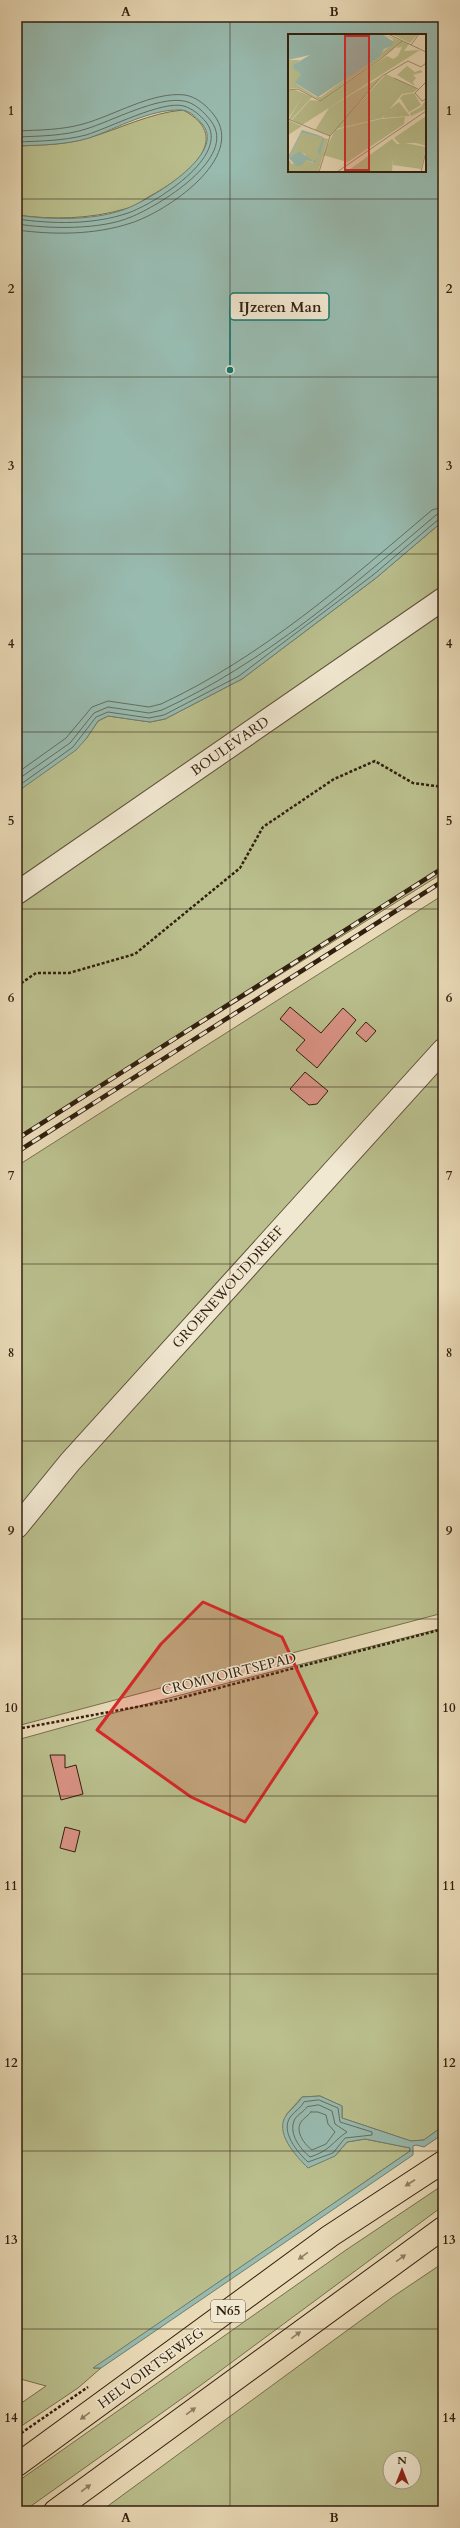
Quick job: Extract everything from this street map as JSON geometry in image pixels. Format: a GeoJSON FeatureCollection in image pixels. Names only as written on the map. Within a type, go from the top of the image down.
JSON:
{"type":"FeatureCollection","features":[{"type":"Feature","properties":{"kind":"main road","name":"HELVOIRTSEWEG"},"geometry":{"type":"LineString","coordinates":[[17,2465],[330,2236],[443,2162]]}},
{"type":"Feature","properties":{"kind":"main road"},"geometry":{"type":"LineString","coordinates":[[54,2511],[443,2228]]}},
{"type":"Feature","properties":{"kind":"street","name":"BOULEVARD"},"geometry":{"type":"LineString","coordinates":[[17,893],[443,599]]}},
{"type":"Feature","properties":{"kind":"street","name":"GROENEWOUDDREEF"},"geometry":{"type":"LineString","coordinates":[[17,1527],[70,1462],[443,1050]]}},
{"type":"Feature","properties":{"kind":"path"},"geometry":{"type":"LineString","coordinates":[[17,986],[36,973],[69,973],[135,954],[240,868],[263,827],[334,779],[374,761],[413,783],[443,787]]}},
{"type":"Feature","properties":{"kind":"path","name":"CROMVOIRTSEPAD"},"geometry":{"type":"LineString","coordinates":[[17,1729],[169,1701],[443,1629]]}},
{"type":"Feature","properties":{"kind":"highlighted area"},"geometry":{"type":"Polygon","coordinates":[[[203,1602],[282,1637],[317,1713],[245,1822],[191,1797],[97,1730],[161,1644],[203,1602]]]}},
{"type":"Feature","properties":{"kind":"green space"},"geometry":{"type":"Polygon","coordinates":[[[183,110],[199,121],[206,133],[205,145],[199,158],[189,169],[163,189],[132,207],[98,215],[71,218],[44,218],[17,215],[17,146],[71,142],[100,134],[158,114],[183,110]]]}},
{"type":"Feature","properties":{"kind":"green space"},"geometry":{"type":"Polygon","coordinates":[[[443,521],[443,587],[17,882],[17,792],[86,739],[98,721],[108,716],[150,722],[165,719],[242,679],[376,578],[443,521]]]}},
{"type":"Feature","properties":{"kind":"green space"},"geometry":{"type":"Polygon","coordinates":[[[443,611],[443,873],[17,1139],[17,905],[443,611]]]}},
{"type":"Feature","properties":{"kind":"green space"},"geometry":{"type":"Polygon","coordinates":[[[443,895],[443,1035],[17,1514],[17,1166],[443,895]]]}},
{"type":"Feature","properties":{"kind":"green space"},"geometry":{"type":"Polygon","coordinates":[[[443,1060],[443,1613],[17,1726],[17,1533],[443,1060]]]}},
{"type":"Feature","properties":{"kind":"green space"},"geometry":{"type":"Polygon","coordinates":[[[443,1628],[443,2126],[424,2140],[411,2141],[342,2118],[342,2106],[320,2096],[302,2097],[286,2115],[335,2156],[347,2142],[365,2139],[410,2148],[410,2151],[94,2368],[101,2368],[78,2388],[17,2429],[17,2406],[46,2386],[17,2378],[17,1740],[161,1700],[443,1628]]]}},
{"type":"Feature","properties":{"kind":"green space"},"geometry":{"type":"Polygon","coordinates":[[[443,2185],[443,2206],[201,2385],[24,2511],[17,2511],[17,2482],[346,2250],[443,2185]]]}},
{"type":"Feature","properties":{"kind":"green space"},"geometry":{"type":"Polygon","coordinates":[[[443,2263],[443,2511],[101,2511],[394,2296],[443,2263]]]}},
{"type":"Feature","properties":{"kind":"water"},"geometry":{"type":"Polygon","coordinates":[[[17,17],[443,17],[443,521],[376,578],[242,679],[165,719],[150,722],[108,716],[98,721],[86,739],[76,750],[17,792],[17,215],[44,218],[73,218],[102,215],[128,208],[167,186],[182,174],[195,162],[204,149],[207,137],[203,125],[191,113],[181,110],[146,116],[89,138],[53,144],[17,146],[17,17]]]}},
{"type":"Feature","properties":{"kind":"water"},"geometry":{"type":"Polygon","coordinates":[[[320,2096],[342,2106],[342,2118],[411,2141],[424,2140],[443,2126],[443,2134],[424,2147],[416,2145],[413,2146],[413,2155],[101,2368],[93,2368],[410,2151],[410,2148],[365,2139],[347,2142],[335,2156],[308,2168],[292,2150],[284,2136],[283,2121],[287,2114],[302,2097],[320,2096]]]}},
{"type":"Feature","properties":{"kind":"building"},"geometry":{"type":"Polygon","coordinates":[[[290,1007],[321,1033],[343,1008],[356,1020],[317,1068],[296,1050],[305,1040],[280,1019],[290,1007]]]}},
{"type":"Feature","properties":{"kind":"building"},"geometry":{"type":"Polygon","coordinates":[[[366,1022],[376,1031],[366,1042],[356,1033],[366,1022]]]}},
{"type":"Feature","properties":{"kind":"building"},"geometry":{"type":"Polygon","coordinates":[[[305,1072],[328,1091],[317,1104],[309,1105],[290,1089],[305,1072]]]}},
{"type":"Feature","properties":{"kind":"building"},"geometry":{"type":"Polygon","coordinates":[[[50,1755],[65,1755],[65,1768],[76,1765],[83,1794],[61,1800],[50,1755]]]}},
{"type":"Feature","properties":{"kind":"building"},"geometry":{"type":"Polygon","coordinates":[[[65,1827],[80,1831],[75,1852],[60,1848],[65,1827]]]}},
{"type":"Feature","properties":{"kind":"railway"},"geometry":{"type":"LineString","coordinates":[[17,1139],[443,868]]}},
{"type":"Feature","properties":{"kind":"railway"},"geometry":{"type":"LineString","coordinates":[[17,1152],[443,881]]}},
{"type":"Feature","properties":{"kind":"place","name":"IJzeren Man"},"geometry":{"type":"Point","coordinates":[230,370]}}]}
